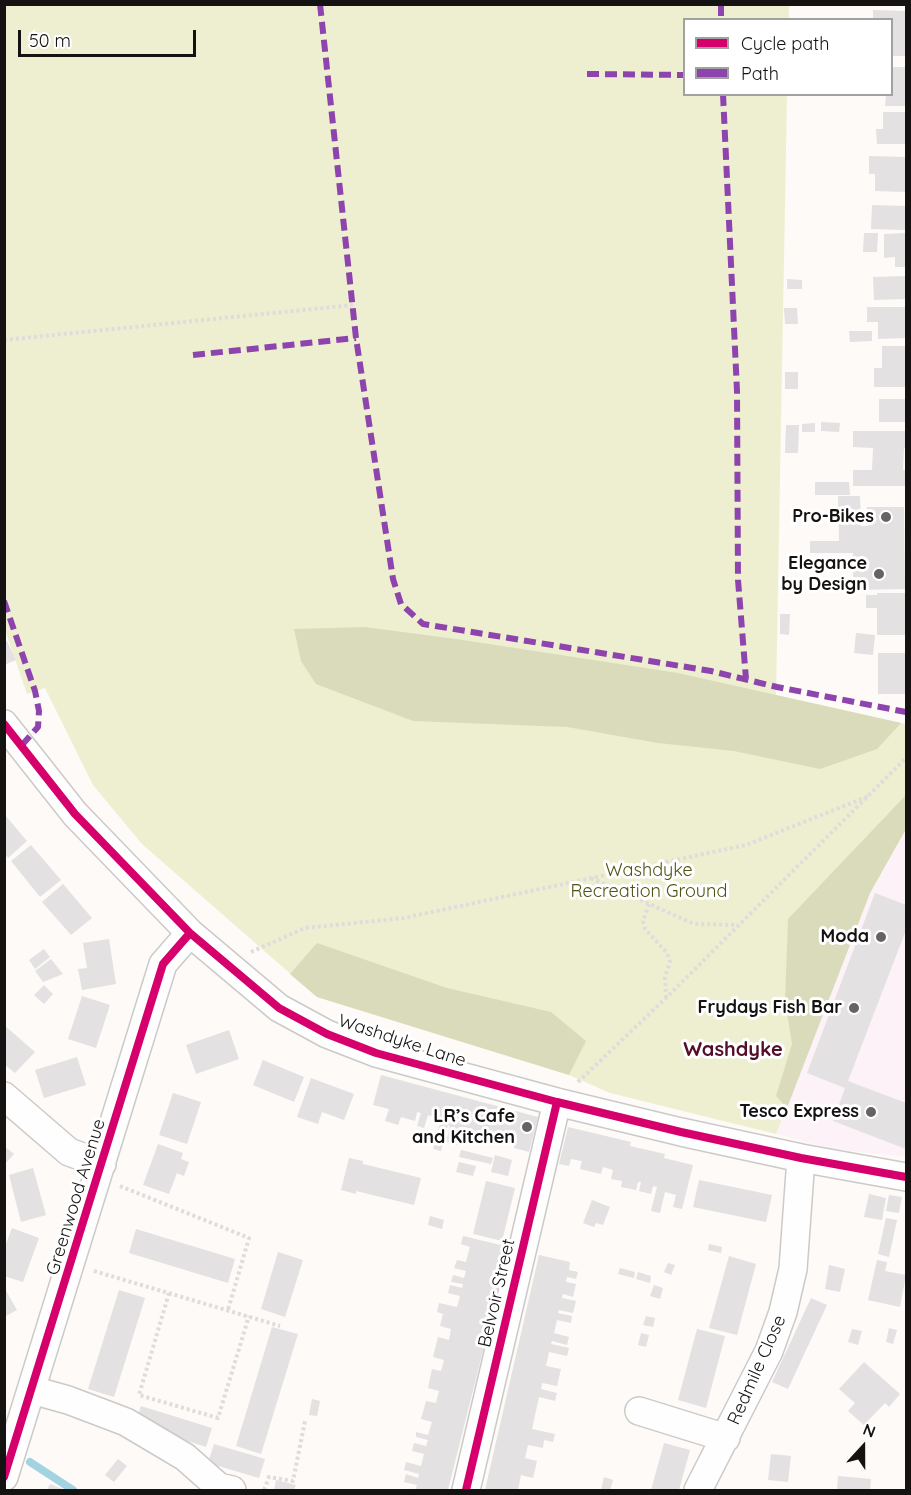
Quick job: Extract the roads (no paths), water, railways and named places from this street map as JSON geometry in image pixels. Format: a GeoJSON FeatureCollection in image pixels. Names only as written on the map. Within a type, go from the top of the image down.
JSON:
{"type":"FeatureCollection","features":[{"type":"Feature","properties":{"kind":"street","name":"Washdyke Lane"},"geometry":{"type":"LineString","coordinates":[[4,724],[75,814],[190,933],[279,1008],[327,1034],[376,1053],[557,1102],[801,1158],[906,1177]]}},
{"type":"Feature","properties":{"kind":"street","name":"Greenwood Avenue"},"geometry":{"type":"LineString","coordinates":[[4,1478],[20,1401],[71,1263],[163,964],[190,933]]}},
{"type":"Feature","properties":{"kind":"street"},"geometry":{"type":"LineString","coordinates":[[4,1096],[69,1152],[99,1170]]}},
{"type":"Feature","properties":{"kind":"street","name":"Belvoir Street"},"geometry":{"type":"LineString","coordinates":[[466,1491],[557,1102]]}},
{"type":"Feature","properties":{"kind":"street","name":"Redmile Close"},"geometry":{"type":"LineString","coordinates":[[698,1491],[769,1351],[783,1312],[793,1269],[801,1158]]}},
{"type":"Feature","properties":{"kind":"street"},"geometry":{"type":"LineString","coordinates":[[20,1401],[68,1400],[126,1422],[185,1457],[219,1486],[232,1491]]}},
{"type":"Feature","properties":{"kind":"street","name":"Redmile Close"},"geometry":{"type":"LineString","coordinates":[[639,1412],[726,1438]]}},
{"type":"Feature","properties":{"kind":"waterway"},"geometry":{"type":"LineString","coordinates":[[30,1462],[73,1490]]}},
{"type":"Feature","properties":{"kind":"place","name":"Pro-Bikes"},"geometry":{"type":"Point","coordinates":[886,517]}},
{"type":"Feature","properties":{"kind":"place","name":"Elegance by Design"},"geometry":{"type":"Point","coordinates":[879,574]}},
{"type":"Feature","properties":{"kind":"place","name":"Moda"},"geometry":{"type":"Point","coordinates":[881,937]}},
{"type":"Feature","properties":{"kind":"place","name":"Frydays Fish Bar"},"geometry":{"type":"Point","coordinates":[854,1008]}},
{"type":"Feature","properties":{"kind":"place","name":"Tesco Express"},"geometry":{"type":"Point","coordinates":[871,1112]}},
{"type":"Feature","properties":{"kind":"place","name":"LR’s Cafe and Kitchen"},"geometry":{"type":"Point","coordinates":[527,1127]}},
{"type":"Feature","properties":{"kind":"district","name":"Washdyke"},"geometry":{"type":"Point","coordinates":[733,1050]}},
{"type":"Feature","properties":{"kind":"park label","name":"Washdyke Recreation Ground"},"geometry":{"type":"Point","coordinates":[649,881]}}]}
